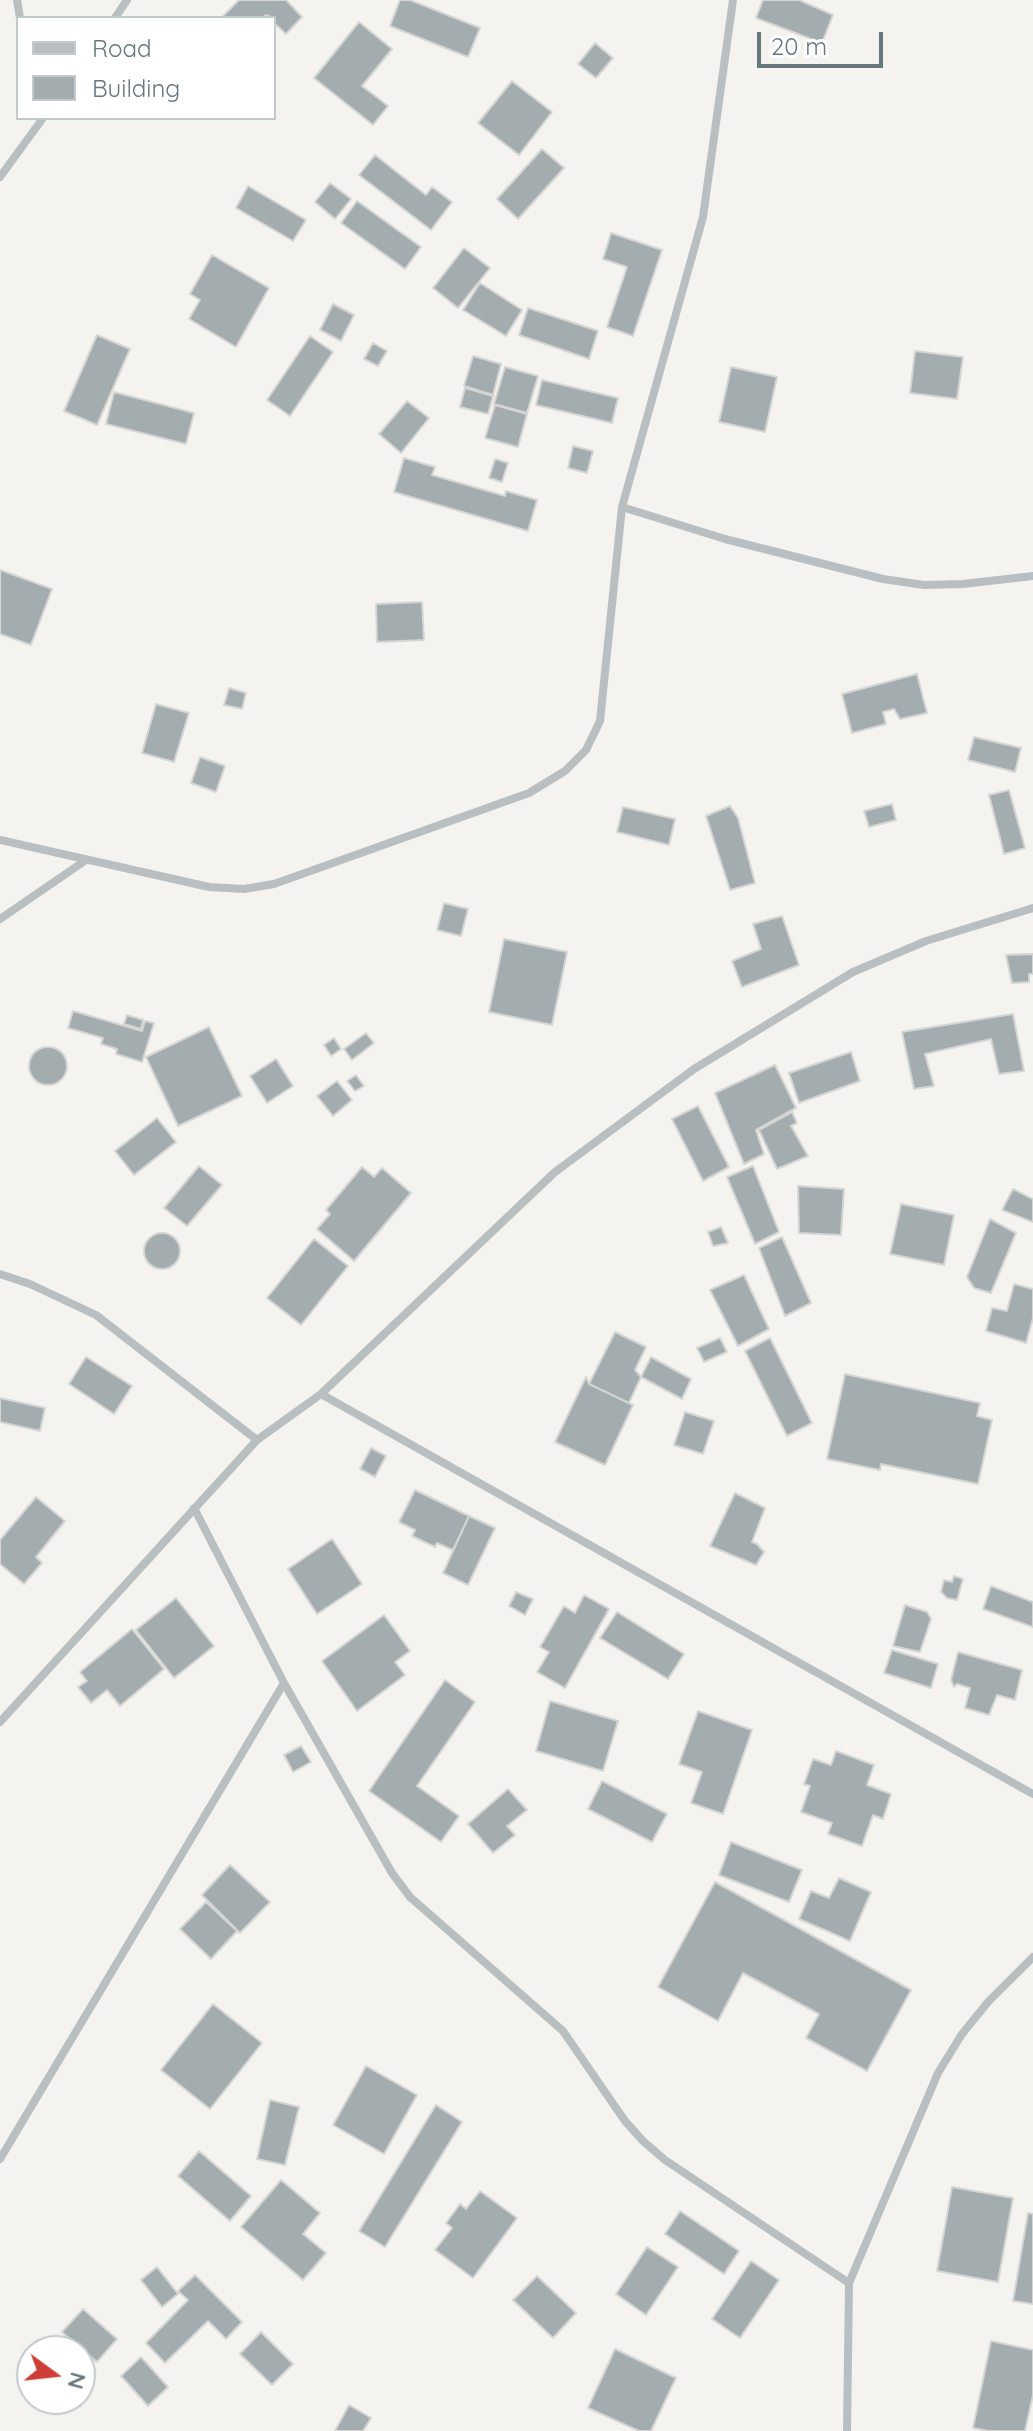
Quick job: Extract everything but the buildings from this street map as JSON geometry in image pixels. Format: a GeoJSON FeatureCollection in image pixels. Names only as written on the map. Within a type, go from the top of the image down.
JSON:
{"type":"FeatureCollection","features":[{"type":"Feature","properties":{"kind":"street"},"geometry":{"type":"LineString","coordinates":[[0,840],[209,887],[244,889],[274,884],[529,793],[565,771],[586,750],[600,721],[622,507],[703,217],[733,0]]}},
{"type":"Feature","properties":{"kind":"street"},"geometry":{"type":"LineString","coordinates":[[0,177],[39,120]]}},
{"type":"Feature","properties":{"kind":"street"},"geometry":{"type":"LineString","coordinates":[[622,507],[725,539],[883,579],[924,585],[1033,576]]}},
{"type":"Feature","properties":{"kind":"street"},"geometry":{"type":"LineString","coordinates":[[0,919],[86,860]]}},
{"type":"Feature","properties":{"kind":"street"},"geometry":{"type":"LineString","coordinates":[[0,1722],[257,1440],[321,1394],[555,1172],[694,1069],[853,972],[926,941],[1033,908]]}},
{"type":"Feature","properties":{"kind":"street"},"geometry":{"type":"LineString","coordinates":[[0,1274],[30,1284],[96,1315],[257,1440]]}},
{"type":"Feature","properties":{"kind":"street"},"geometry":{"type":"LineString","coordinates":[[321,1394],[1033,1794]]}},
{"type":"Feature","properties":{"kind":"street"},"geometry":{"type":"LineString","coordinates":[[194,1508],[284,1683],[392,1873],[410,1897],[563,2031],[625,2121],[643,2141],[665,2160],[849,2283]]}},
{"type":"Feature","properties":{"kind":"street"},"geometry":{"type":"LineString","coordinates":[[0,2159],[284,1683]]}},
{"type":"Feature","properties":{"kind":"street"},"geometry":{"type":"LineString","coordinates":[[847,2431],[849,2283],[938,2073],[962,2034],[988,2002],[1033,1957]]}}]}
